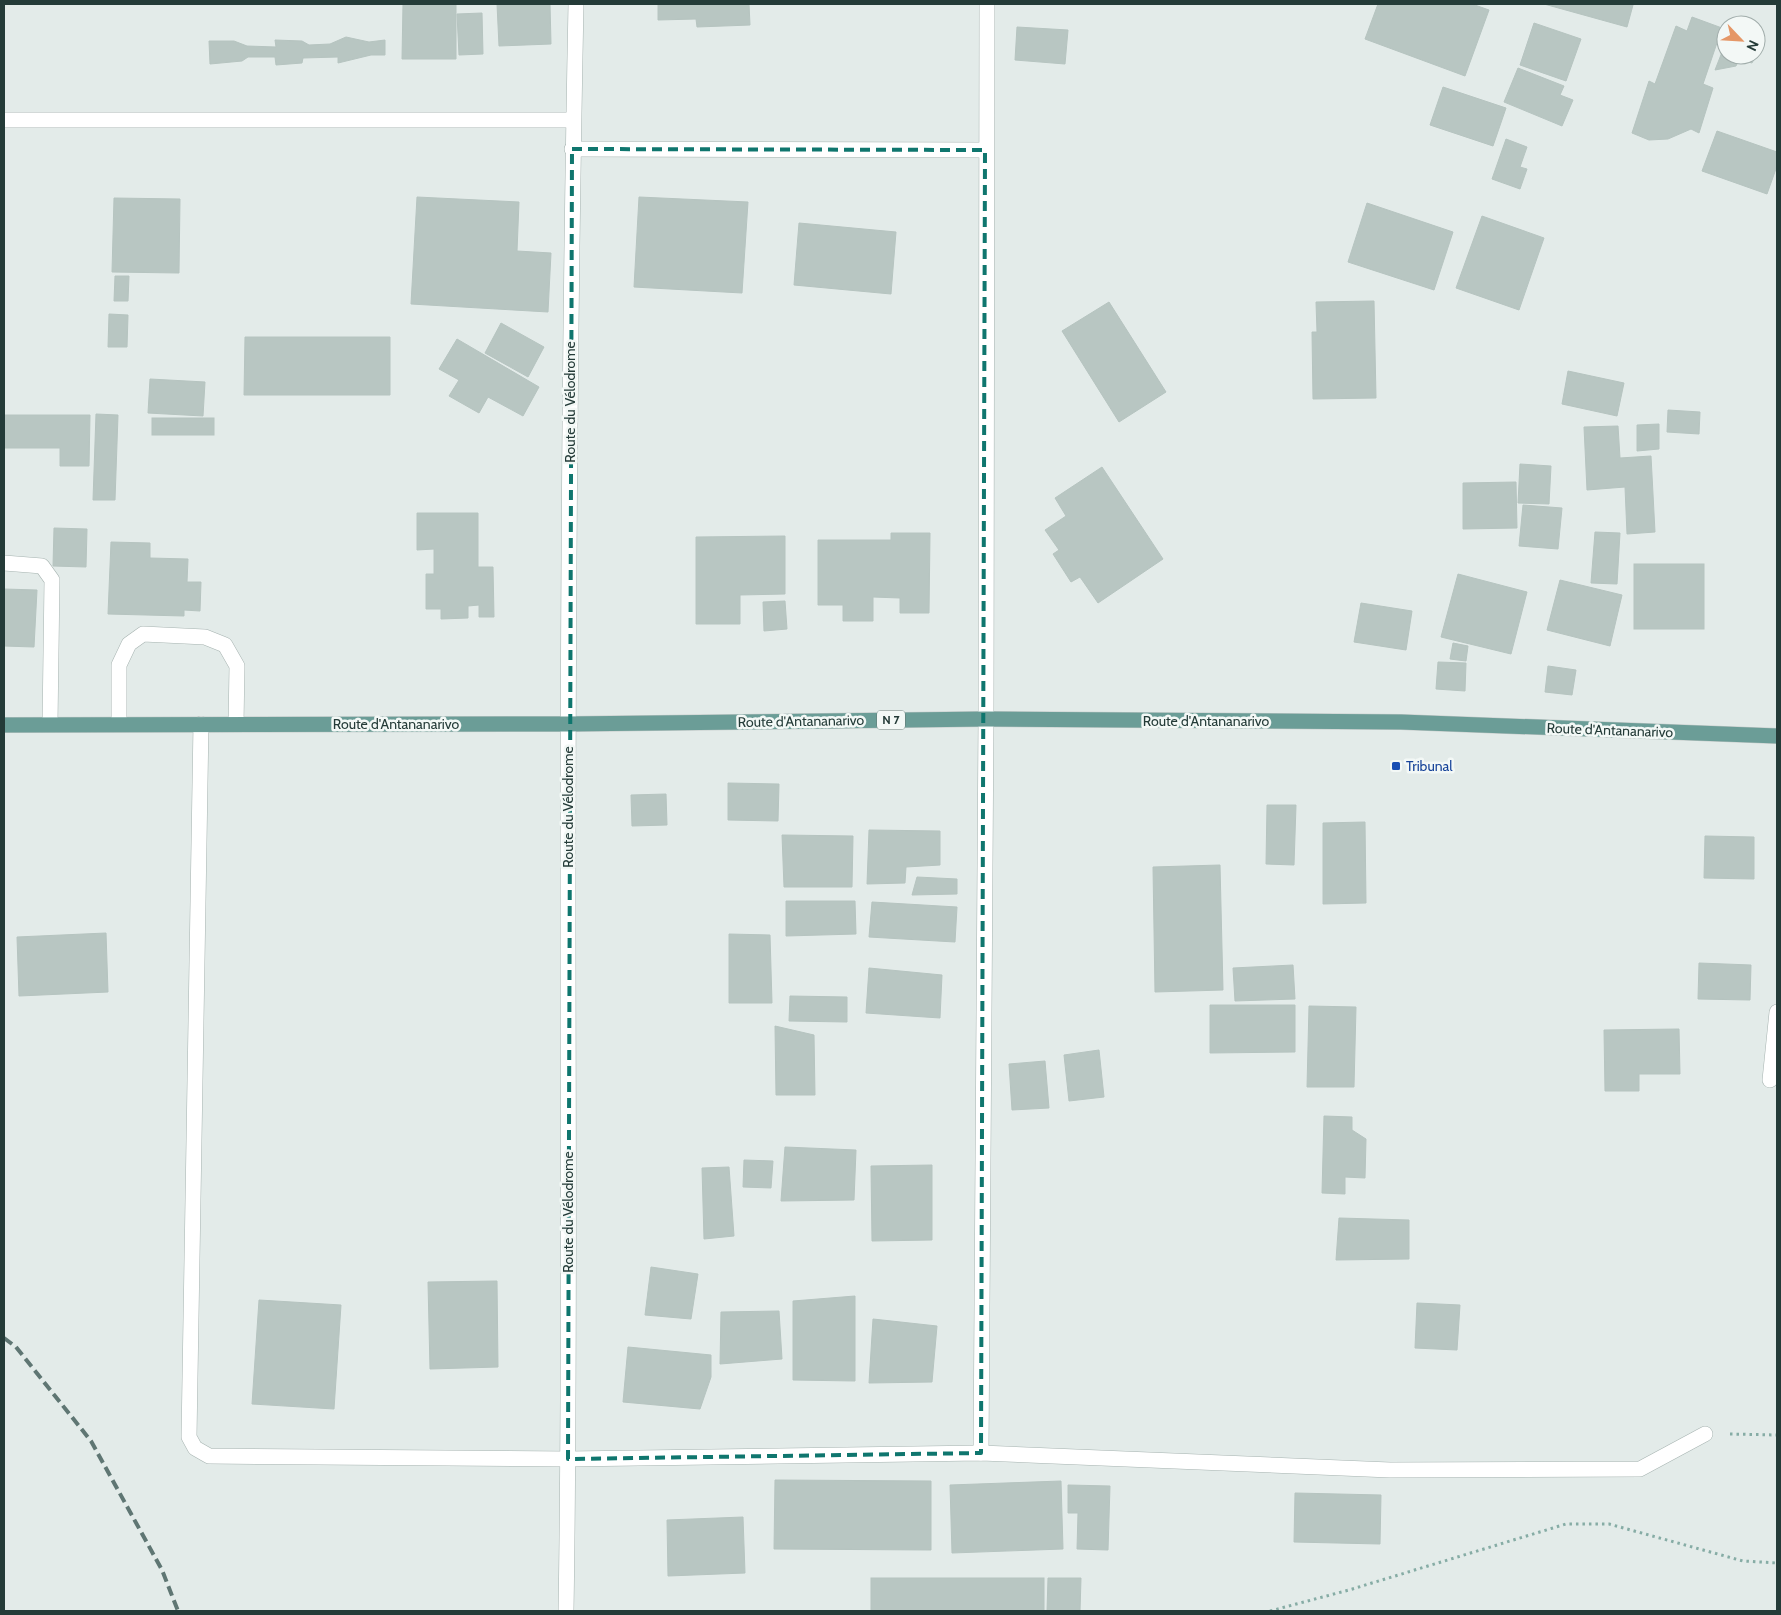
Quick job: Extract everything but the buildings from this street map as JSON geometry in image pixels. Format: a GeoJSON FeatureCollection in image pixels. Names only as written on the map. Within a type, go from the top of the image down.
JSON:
{"type":"FeatureCollection","features":[{"type":"Feature","properties":{"kind":"main road","name":"Route d'Antananarivo"},"geometry":{"type":"LineString","coordinates":[[4,725],[568,724],[986,719],[1401,722],[1777,736]]}},
{"type":"Feature","properties":{"kind":"street","name":"Route du Vélodrome"},"geometry":{"type":"LineString","coordinates":[[566,1611],[568,1459],[568,724],[572,149],[576,4]]}},
{"type":"Feature","properties":{"kind":"street"},"geometry":{"type":"LineString","coordinates":[[981,1453],[986,719],[987,4]]}},
{"type":"Feature","properties":{"kind":"street"},"geometry":{"type":"LineString","coordinates":[[4,120],[573,120]]}},
{"type":"Feature","properties":{"kind":"street"},"geometry":{"type":"LineString","coordinates":[[572,149],[986,150]]}},
{"type":"Feature","properties":{"kind":"street"},"geometry":{"type":"LineString","coordinates":[[4,563],[42,566],[52,580],[50,724]]}},
{"type":"Feature","properties":{"kind":"street"},"geometry":{"type":"LineString","coordinates":[[119,724],[119,665],[129,644],[144,634],[205,637],[225,645],[237,666],[236,724]]}},
{"type":"Feature","properties":{"kind":"street"},"geometry":{"type":"LineString","coordinates":[[201,724],[188,1438],[195,1448],[209,1456],[568,1459],[981,1453],[1390,1470],[1640,1469],[1705,1434]]}},
{"type":"Feature","properties":{"kind":"street"},"geometry":{"type":"LineString","coordinates":[[1770,1080],[1777,1012]]}},
{"type":"Feature","properties":{"kind":"path"},"geometry":{"type":"LineString","coordinates":[[1705,1434],[1777,1435]]}},
{"type":"Feature","properties":{"kind":"path"},"geometry":{"type":"LineString","coordinates":[[1270,1611],[1359,1587],[1566,1524],[1609,1524],[1743,1560],[1777,1563]]}},
{"type":"Feature","properties":{"kind":"highlighted area"},"geometry":{"type":"Polygon","coordinates":[[[572,149],[985,150],[981,1453],[568,1459],[572,149]]]}},
{"type":"Feature","properties":{"kind":"railway"},"geometry":{"type":"LineString","coordinates":[[4,1338],[16,1347],[91,1441],[162,1570],[178,1611]]}},
{"type":"Feature","properties":{"kind":"place","name":"Tribunal"},"geometry":{"type":"Point","coordinates":[1396,766]}}]}
